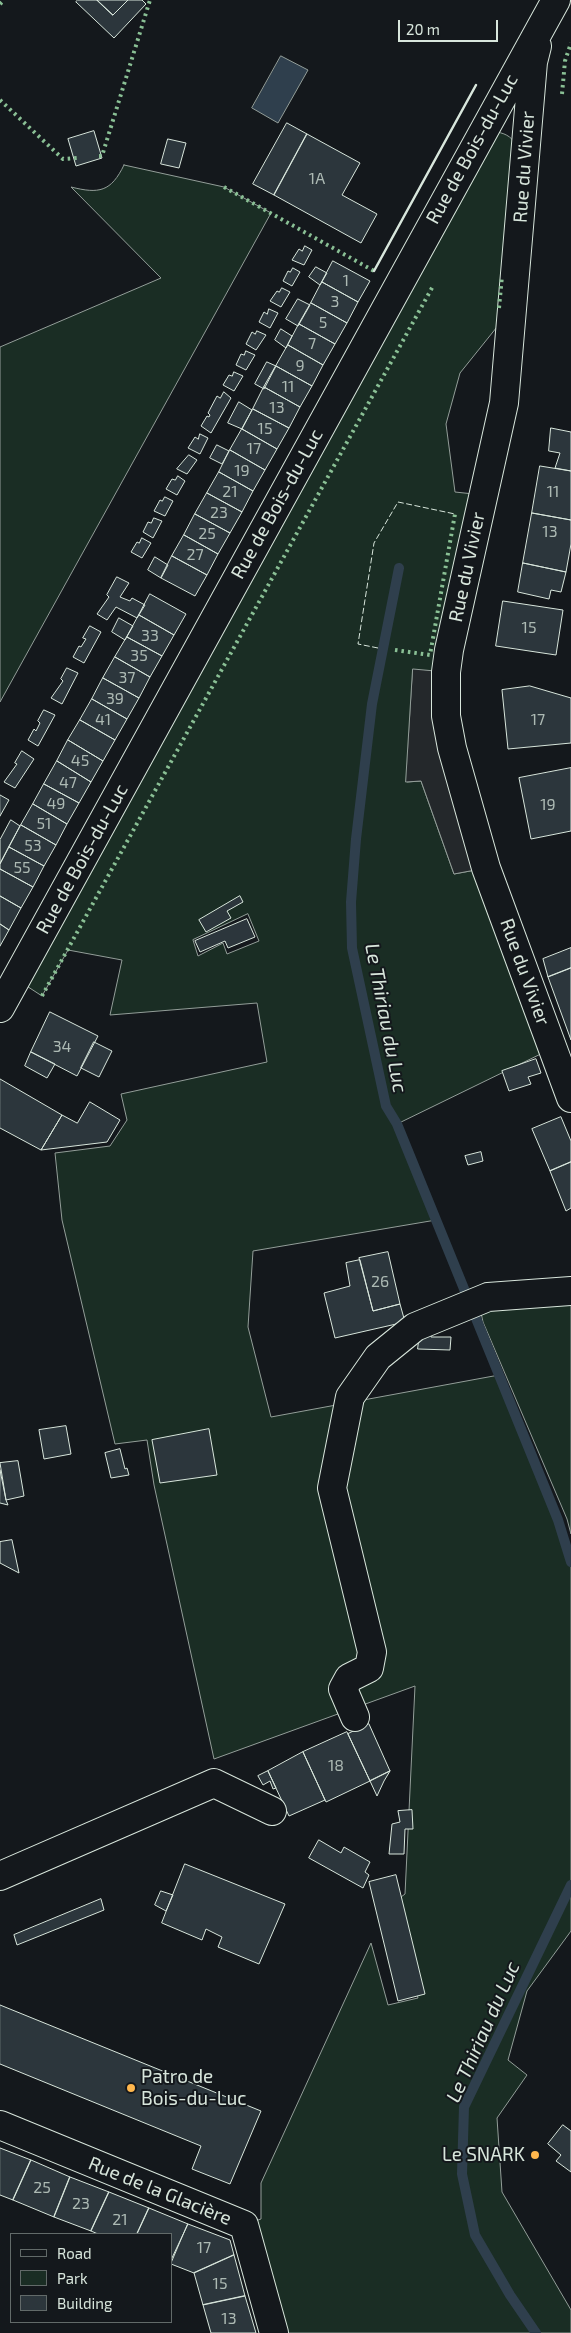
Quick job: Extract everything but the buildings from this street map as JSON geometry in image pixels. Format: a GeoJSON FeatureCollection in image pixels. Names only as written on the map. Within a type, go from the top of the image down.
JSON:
{"type":"FeatureCollection","features":[{"type":"Feature","properties":{"kind":"street","name":"Rue de Bois-du-Luc"},"geometry":{"type":"LineString","coordinates":[[3,998],[549,10]]}},
{"type":"Feature","properties":{"kind":"street","name":"Rue du Vivier"},"geometry":{"type":"LineString","coordinates":[[549,10],[533,62],[504,402],[449,650],[446,672],[446,716],[452,748],[486,868],[571,1098]]}},
{"type":"Feature","properties":{"kind":"street"},"geometry":{"type":"LineString","coordinates":[[355,1717],[343,1689],[349,1678],[369,1668],[372,1652],[332,1488],[350,1397],[378,1357],[414,1327],[488,1297],[571,1291]]}},
{"type":"Feature","properties":{"kind":"street"},"geometry":{"type":"LineString","coordinates":[[0,1876],[214,1783],[272,1811]]}},
{"type":"Feature","properties":{"kind":"street","name":"Rue de la Glacière"},"geometry":{"type":"LineString","coordinates":[[0,2125],[244,2225],[274,2333]]}},
{"type":"Feature","properties":{"kind":"green space"},"geometry":{"type":"Polygon","coordinates":[[[497,132],[507,135],[518,147],[513,307],[460,373],[446,424],[455,492],[483,495],[446,672],[413,670],[407,782],[421,781],[454,874],[486,868],[553,1048],[397,1124],[436,1220],[253,1251],[248,1327],[271,1417],[499,1375],[558,1520],[571,1562],[571,1931],[527,1991],[508,2060],[527,2075],[497,2118],[502,2192],[571,2310],[571,2333],[274,2333],[244,2225],[261,2219],[261,2183],[371,1943],[388,2005],[418,1998],[393,1903],[405,1894],[415,1686],[214,1759],[154,1485],[147,1440],[115,1444],[62,1220],[55,1153],[110,1146],[127,1120],[121,1094],[267,1062],[257,1003],[110,1015],[122,960],[68,950],[42,996],[16,979],[497,132]],[[248,914],[193,940],[198,956],[223,943],[227,954],[259,941],[248,914]]]}},
{"type":"Feature","properties":{"kind":"green space"},"geometry":{"type":"Polygon","coordinates":[[[124,165],[224,187],[271,213],[0,702],[0,347],[161,278],[71,187],[89,190],[103,189],[114,181],[124,165]]]}},
{"type":"Feature","properties":{"kind":"green space"},"geometry":{"type":"Polygon","coordinates":[[[571,1295],[571,1534],[567,1519],[483,1322],[480,1308],[571,1295]]]}},
{"type":"Feature","properties":{"kind":"shaded area"},"geometry":{"type":"Polygon","coordinates":[[[413,669],[446,672],[486,868],[454,874],[421,781],[406,782],[413,669]]]}},
{"type":"Feature","properties":{"kind":"water"},"geometry":{"type":"Polygon","coordinates":[[[281,56],[308,70],[278,123],[252,108],[281,56]]]}},
{"type":"Feature","properties":{"kind":"waterway","name":"Le Thiriau du Luc"},"geometry":{"type":"LineString","coordinates":[[399,568],[372,704],[356,839],[351,902],[352,948],[386,1106],[397,1124],[558,1520],[571,1562]]}},
{"type":"Feature","properties":{"kind":"waterway","name":"Le Thiriau du Luc"},"geometry":{"type":"LineString","coordinates":[[536,2333],[510,2295],[475,2235],[462,2174],[464,2107],[571,1885]]}},
{"type":"Feature","properties":{"kind":"hedge"},"geometry":{"type":"LineString","coordinates":[[0,4],[4,0]]}},
{"type":"Feature","properties":{"kind":"hedge"},"geometry":{"type":"LineString","coordinates":[[99,156],[102,156],[150,0]]}},
{"type":"Feature","properties":{"kind":"hedge"},"geometry":{"type":"LineString","coordinates":[[562,94],[565,61],[571,43]]}},
{"type":"Feature","properties":{"kind":"hedge"},"geometry":{"type":"LineString","coordinates":[[0,100],[63,159],[77,158]]}},
{"type":"Feature","properties":{"kind":"hedge"},"geometry":{"type":"LineString","coordinates":[[224,187],[374,271]]}},
{"type":"Feature","properties":{"kind":"hedge"},"geometry":{"type":"LineString","coordinates":[[499,308],[502,276]]}},
{"type":"Feature","properties":{"kind":"hedge"},"geometry":{"type":"LineString","coordinates":[[42,996],[433,286]]}},
{"type":"Feature","properties":{"kind":"hedge"},"geometry":{"type":"LineString","coordinates":[[395,650],[430,655],[455,514]]}},
{"type":"Feature","properties":{"kind":"fence"},"geometry":{"type":"LineString","coordinates":[[378,648],[358,644],[374,543],[398,502],[455,514]]}},
{"type":"Feature","properties":{"kind":"wall"},"geometry":{"type":"LineString","coordinates":[[374,271],[476,85]]}},
{"type":"Feature","properties":{"kind":"place","name":"Patro de Bois-du-Luc"},"geometry":{"type":"Point","coordinates":[131,2088]}},
{"type":"Feature","properties":{"kind":"place","name":"Le SNARK"},"geometry":{"type":"Point","coordinates":[535,2155]}}]}
